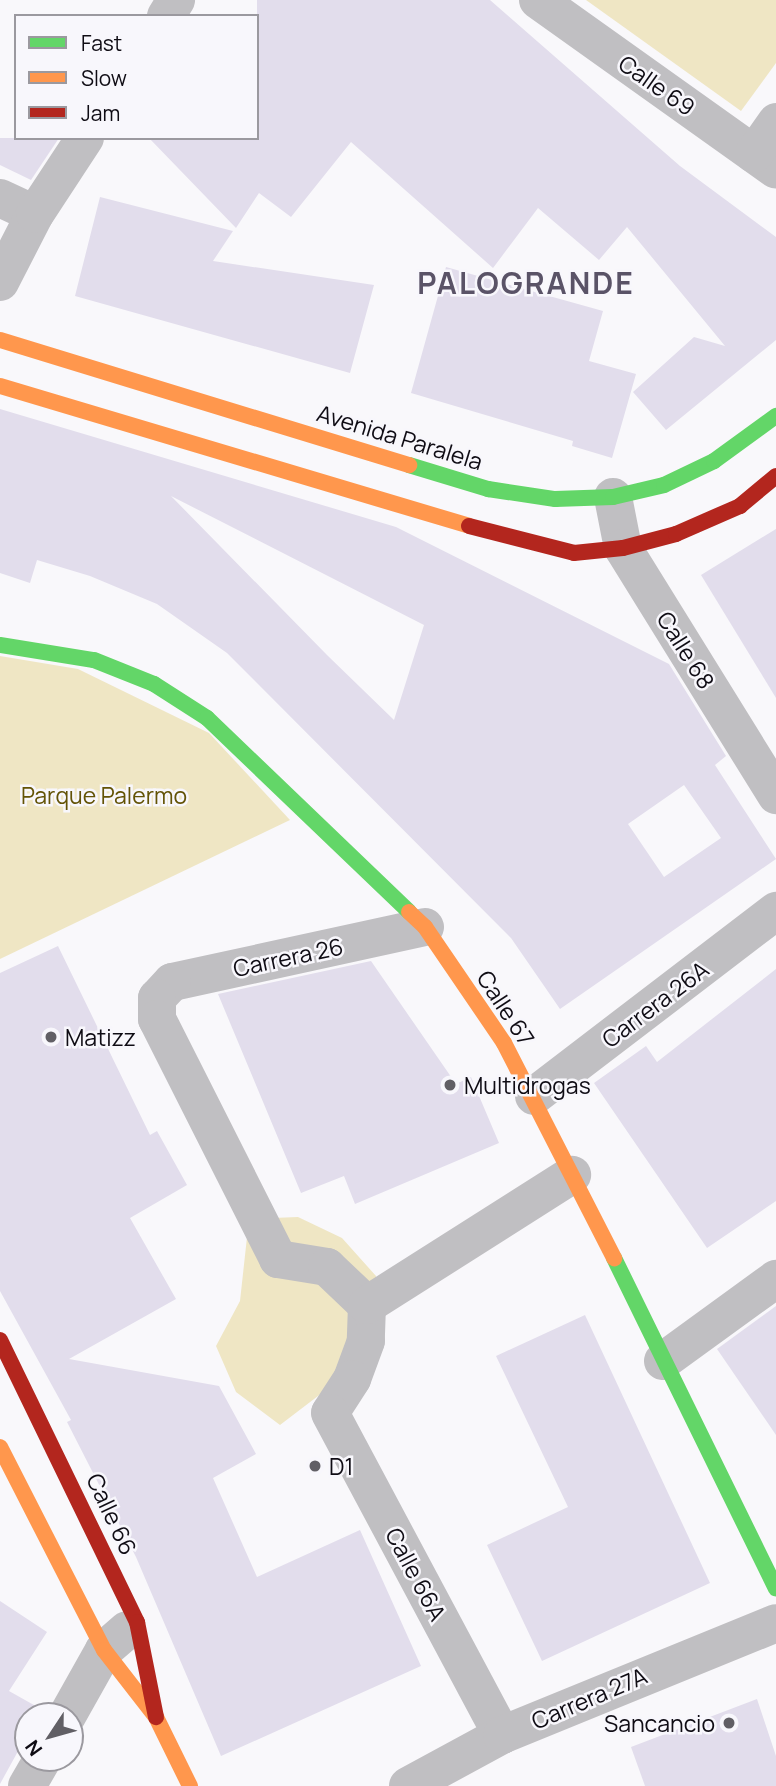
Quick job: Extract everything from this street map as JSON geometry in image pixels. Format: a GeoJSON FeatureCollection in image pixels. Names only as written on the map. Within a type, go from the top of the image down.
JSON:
{"type":"FeatureCollection","features":[{"type":"Feature","properties":{"kind":"street","name":"Calle 69"},"geometry":{"type":"LineString","coordinates":[[538,0],[765,162]]}},
{"type":"Feature","properties":{"kind":"street"},"geometry":{"type":"LineString","coordinates":[[765,162],[776,122]]}},
{"type":"Feature","properties":{"kind":"street"},"geometry":{"type":"LineString","coordinates":[[0,282],[35,214],[84,140]]}},
{"type":"Feature","properties":{"kind":"street"},"geometry":{"type":"LineString","coordinates":[[0,198],[35,214]]}},
{"type":"Feature","properties":{"kind":"street","name":"Avenida Paralela"},"geometry":{"type":"LineString","coordinates":[[0,340],[488,489],[555,499],[613,497],[664,485],[714,461],[776,416]]}},
{"type":"Feature","properties":{"kind":"street"},"geometry":{"type":"LineString","coordinates":[[0,386],[513,539],[574,552],[623,548],[676,534],[740,506],[776,476]]}},
{"type":"Feature","properties":{"kind":"street","name":"Calle 68"},"geometry":{"type":"LineString","coordinates":[[613,497],[623,548],[776,795]]}},
{"type":"Feature","properties":{"kind":"street","name":"Calle 67"},"geometry":{"type":"LineString","coordinates":[[0,645],[94,660],[154,684],[197,712],[425,928],[504,1043],[534,1097],[776,1588]]}},
{"type":"Feature","properties":{"kind":"street","name":"Carrera 26A"},"geometry":{"type":"LineString","coordinates":[[534,1097],[776,911]]}},
{"type":"Feature","properties":{"kind":"street","name":"Carrera 26"},"geometry":{"type":"LineString","coordinates":[[367,1305],[327,1267],[278,1259],[157,1019],[157,998],[172,982],[425,928]]}},
{"type":"Feature","properties":{"kind":"street"},"geometry":{"type":"LineString","coordinates":[[367,1305],[572,1175]]}},
{"type":"Feature","properties":{"kind":"street"},"geometry":{"type":"LineString","coordinates":[[663,1361],[776,1279]]}},
{"type":"Feature","properties":{"kind":"street","name":"Calle 66A"},"geometry":{"type":"LineString","coordinates":[[367,1305],[366,1341],[352,1379],[330,1413],[502,1735]]}},
{"type":"Feature","properties":{"kind":"street","name":"Calle 66"},"geometry":{"type":"LineString","coordinates":[[0,1340],[137,1622],[156,1717]]}},
{"type":"Feature","properties":{"kind":"street","name":"Calle 66"},"geometry":{"type":"LineString","coordinates":[[0,1447],[104,1650],[156,1717],[190,1786]]}},
{"type":"Feature","properties":{"kind":"street"},"geometry":{"type":"LineString","coordinates":[[74,1702],[104,1650],[137,1622]]}},
{"type":"Feature","properties":{"kind":"street","name":"Carrera 27A"},"geometry":{"type":"LineString","coordinates":[[408,1786],[502,1735],[776,1623]]}},
{"type":"Feature","properties":{"kind":"green space"},"geometry":{"type":"Polygon","coordinates":[[[586,0],[776,0],[776,63],[741,111],[586,0]]]}},
{"type":"Feature","properties":{"kind":"green space","name":"Parque Palermo"},"geometry":{"type":"Polygon","coordinates":[[[0,656],[78,669],[209,733],[290,820],[0,959],[0,656]]]}},
{"type":"Feature","properties":{"kind":"green space"},"geometry":{"type":"Polygon","coordinates":[[[298,1217],[342,1238],[376,1276],[378,1324],[335,1383],[280,1425],[236,1392],[216,1346],[240,1301],[249,1219],[298,1217]]]}},
{"type":"Feature","properties":{"kind":"building"},"geometry":{"type":"Polygon","coordinates":[[[257,0],[490,0],[680,166],[776,237],[776,340],[666,430],[633,392],[694,337],[725,346],[627,227],[599,260],[538,208],[493,268],[351,142],[291,217],[259,193],[236,228],[151,140],[259,140],[257,0]]]}},
{"type":"Feature","properties":{"kind":"building"},"geometry":{"type":"Polygon","coordinates":[[[0,138],[58,140],[31,180],[0,165],[0,138]]]}},
{"type":"Feature","properties":{"kind":"building"},"geometry":{"type":"Polygon","coordinates":[[[100,197],[233,231],[213,261],[374,285],[350,373],[75,296],[100,197]]]}},
{"type":"Feature","properties":{"kind":"building"},"geometry":{"type":"Polygon","coordinates":[[[446,267],[603,311],[589,361],[636,374],[612,458],[572,446],[573,441],[411,393],[446,267]]]}},
{"type":"Feature","properties":{"kind":"building"},"geometry":{"type":"Polygon","coordinates":[[[0,409],[396,527],[669,664],[726,756],[715,765],[776,859],[560,1009],[511,938],[227,653],[157,604],[90,576],[37,560],[30,583],[0,573],[0,409]],[[171,496],[327,655],[394,720],[424,625],[171,496]],[[684,785],[628,824],[664,877],[721,838],[684,785]]]}},
{"type":"Feature","properties":{"kind":"building"},"geometry":{"type":"Polygon","coordinates":[[[776,529],[776,698],[701,575],[776,529]]]}},
{"type":"Feature","properties":{"kind":"building"},"geometry":{"type":"Polygon","coordinates":[[[58,946],[150,1135],[157,1131],[187,1185],[130,1218],[176,1299],[69,1359],[219,1386],[256,1454],[213,1478],[257,1577],[360,1530],[421,1666],[221,1756],[136,1557],[67,1422],[71,1420],[0,1291],[0,973],[58,946]]]}},
{"type":"Feature","properties":{"kind":"building"},"geometry":{"type":"Polygon","coordinates":[[[371,961],[456,1084],[471,1077],[499,1143],[355,1204],[344,1176],[301,1193],[218,994],[371,961]]]}},
{"type":"Feature","properties":{"kind":"building"},"geometry":{"type":"Polygon","coordinates":[[[776,969],[776,1201],[707,1248],[594,1083],[646,1046],[657,1062],[776,969]]]}},
{"type":"Feature","properties":{"kind":"building"},"geometry":{"type":"Polygon","coordinates":[[[776,1306],[776,1435],[717,1349],[776,1306]]]}},
{"type":"Feature","properties":{"kind":"building"},"geometry":{"type":"Polygon","coordinates":[[[585,1315],[710,1583],[542,1661],[487,1545],[568,1507],[496,1356],[585,1315]]]}},
{"type":"Feature","properties":{"kind":"building"},"geometry":{"type":"Polygon","coordinates":[[[0,1601],[47,1632],[9,1691],[29,1702],[14,1702],[14,1758],[0,1784],[0,1601]]]}},
{"type":"Feature","properties":{"kind":"building","name":"Sancancio"},"geometry":{"type":"Polygon","coordinates":[[[757,1699],[776,1756],[776,1786],[645,1786],[631,1747],[757,1699]]]}},
{"type":"Feature","properties":{"kind":"traffic: fast"},"geometry":{"type":"LineString","coordinates":[[409,465],[488,489],[555,499],[613,497],[664,485],[714,461],[776,416]]}},
{"type":"Feature","properties":{"kind":"traffic: fast"},"geometry":{"type":"LineString","coordinates":[[0,645],[94,660],[154,684],[207,718],[409,912]]}},
{"type":"Feature","properties":{"kind":"traffic: fast"},"geometry":{"type":"LineString","coordinates":[[614,1258],[776,1588]]}},
{"type":"Feature","properties":{"kind":"traffic: slow"},"geometry":{"type":"LineString","coordinates":[[0,340],[409,465]]}},
{"type":"Feature","properties":{"kind":"traffic: slow"},"geometry":{"type":"LineString","coordinates":[[0,386],[469,526]]}},
{"type":"Feature","properties":{"kind":"traffic: slow"},"geometry":{"type":"LineString","coordinates":[[409,912],[425,927],[504,1043],[614,1258]]}},
{"type":"Feature","properties":{"kind":"traffic: slow"},"geometry":{"type":"LineString","coordinates":[[0,1447],[104,1650],[156,1717],[190,1786]]}},
{"type":"Feature","properties":{"kind":"traffic: jam"},"geometry":{"type":"LineString","coordinates":[[469,526],[574,553],[623,548],[676,534],[740,506],[776,476]]}},
{"type":"Feature","properties":{"kind":"traffic: jam"},"geometry":{"type":"LineString","coordinates":[[0,1340],[137,1622],[156,1717]]}},
{"type":"Feature","properties":{"kind":"place","name":"Matizz"},"geometry":{"type":"Point","coordinates":[51,1037]}},
{"type":"Feature","properties":{"kind":"place","name":"Multidrogas"},"geometry":{"type":"Point","coordinates":[450,1085]}},
{"type":"Feature","properties":{"kind":"place","name":"D1"},"geometry":{"type":"Point","coordinates":[315,1466]}},
{"type":"Feature","properties":{"kind":"place","name":"Sancancio"},"geometry":{"type":"Point","coordinates":[729,1723]}},
{"type":"Feature","properties":{"kind":"district","name":"PALOGRANDE"},"geometry":{"type":"Point","coordinates":[526,283]}}]}
